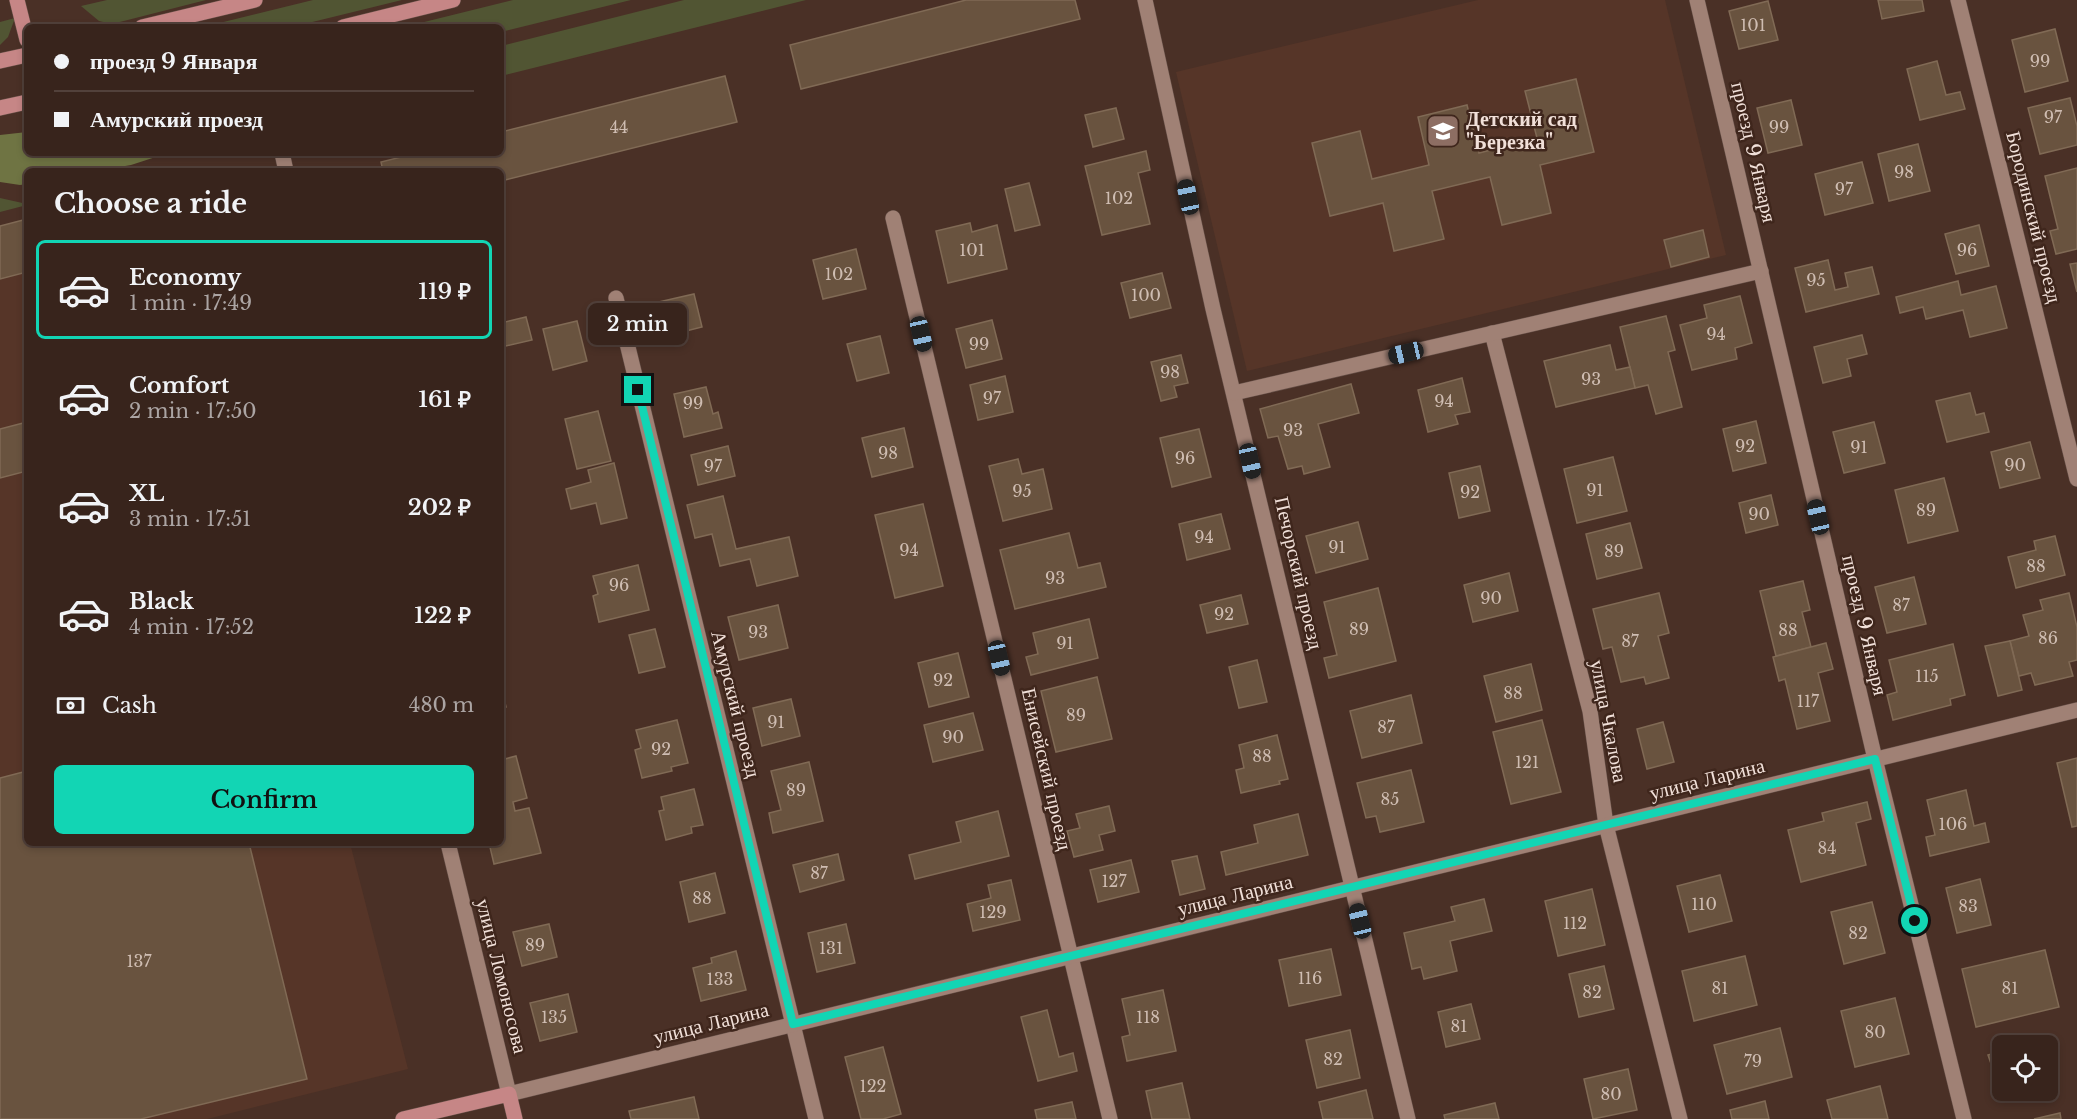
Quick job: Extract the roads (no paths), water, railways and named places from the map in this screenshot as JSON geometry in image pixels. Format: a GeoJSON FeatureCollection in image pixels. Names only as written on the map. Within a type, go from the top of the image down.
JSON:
{"type":"FeatureCollection","features":[{"type":"Feature","properties":{"kind":"main road"},"geometry":{"type":"LineString","coordinates":[[17,0],[24,28]]}},
{"type":"Feature","properties":{"kind":"main road"},"geometry":{"type":"LineString","coordinates":[[155,24],[255,0]]}},
{"type":"Feature","properties":{"kind":"main road"},"geometry":{"type":"LineString","coordinates":[[355,24],[453,0]]}},
{"type":"Feature","properties":{"kind":"main road"},"geometry":{"type":"LineString","coordinates":[[0,61],[24,56]]}},
{"type":"Feature","properties":{"kind":"main road"},"geometry":{"type":"LineString","coordinates":[[0,108],[24,103]]}},
{"type":"Feature","properties":{"kind":"main road","name":"улица Ларина"},"geometry":{"type":"LineString","coordinates":[[403,1119],[509,1094]]}},
{"type":"Feature","properties":{"kind":"main road","name":"улица Ломоносова"},"geometry":{"type":"LineString","coordinates":[[509,1094],[514,1119]]}},
{"type":"Feature","properties":{"kind":"street","name":"Печорский проезд"},"geometry":{"type":"LineString","coordinates":[[1145,0],[1213,309],[1408,1119]]}},
{"type":"Feature","properties":{"kind":"street","name":"проезд 9 Января"},"geometry":{"type":"LineString","coordinates":[[1697,0],[1875,759],[1964,1119]]}},
{"type":"Feature","properties":{"kind":"street","name":"Бородинский проезд"},"geometry":{"type":"LineString","coordinates":[[1958,0],[2077,479]]}},
{"type":"Feature","properties":{"kind":"street","name":"Енисейский проезд"},"geometry":{"type":"LineString","coordinates":[[893,218],[1110,1119]]}},
{"type":"Feature","properties":{"kind":"street"},"geometry":{"type":"LineString","coordinates":[[1234,393],[1761,271]]}},
{"type":"Feature","properties":{"kind":"street","name":"Амурский проезд"},"geometry":{"type":"LineString","coordinates":[[616,298],[816,1119]]}},
{"type":"Feature","properties":{"kind":"street","name":"улица Чкалова"},"geometry":{"type":"LineString","coordinates":[[1492,333],[1590,711],[1606,825],[1680,1119]]}},
{"type":"Feature","properties":{"kind":"street","name":"улица Ларина"},"geometry":{"type":"LineString","coordinates":[[509,1094],[2077,710]]}},
{"type":"Feature","properties":{"kind":"street","name":"улица Ломоносова"},"geometry":{"type":"LineString","coordinates":[[449,846],[509,1094]]}},
{"type":"Feature","properties":{"kind":"place","name":"Детский сад \"Березка\""},"geometry":{"type":"Point","coordinates":[1443,131]}}]}
